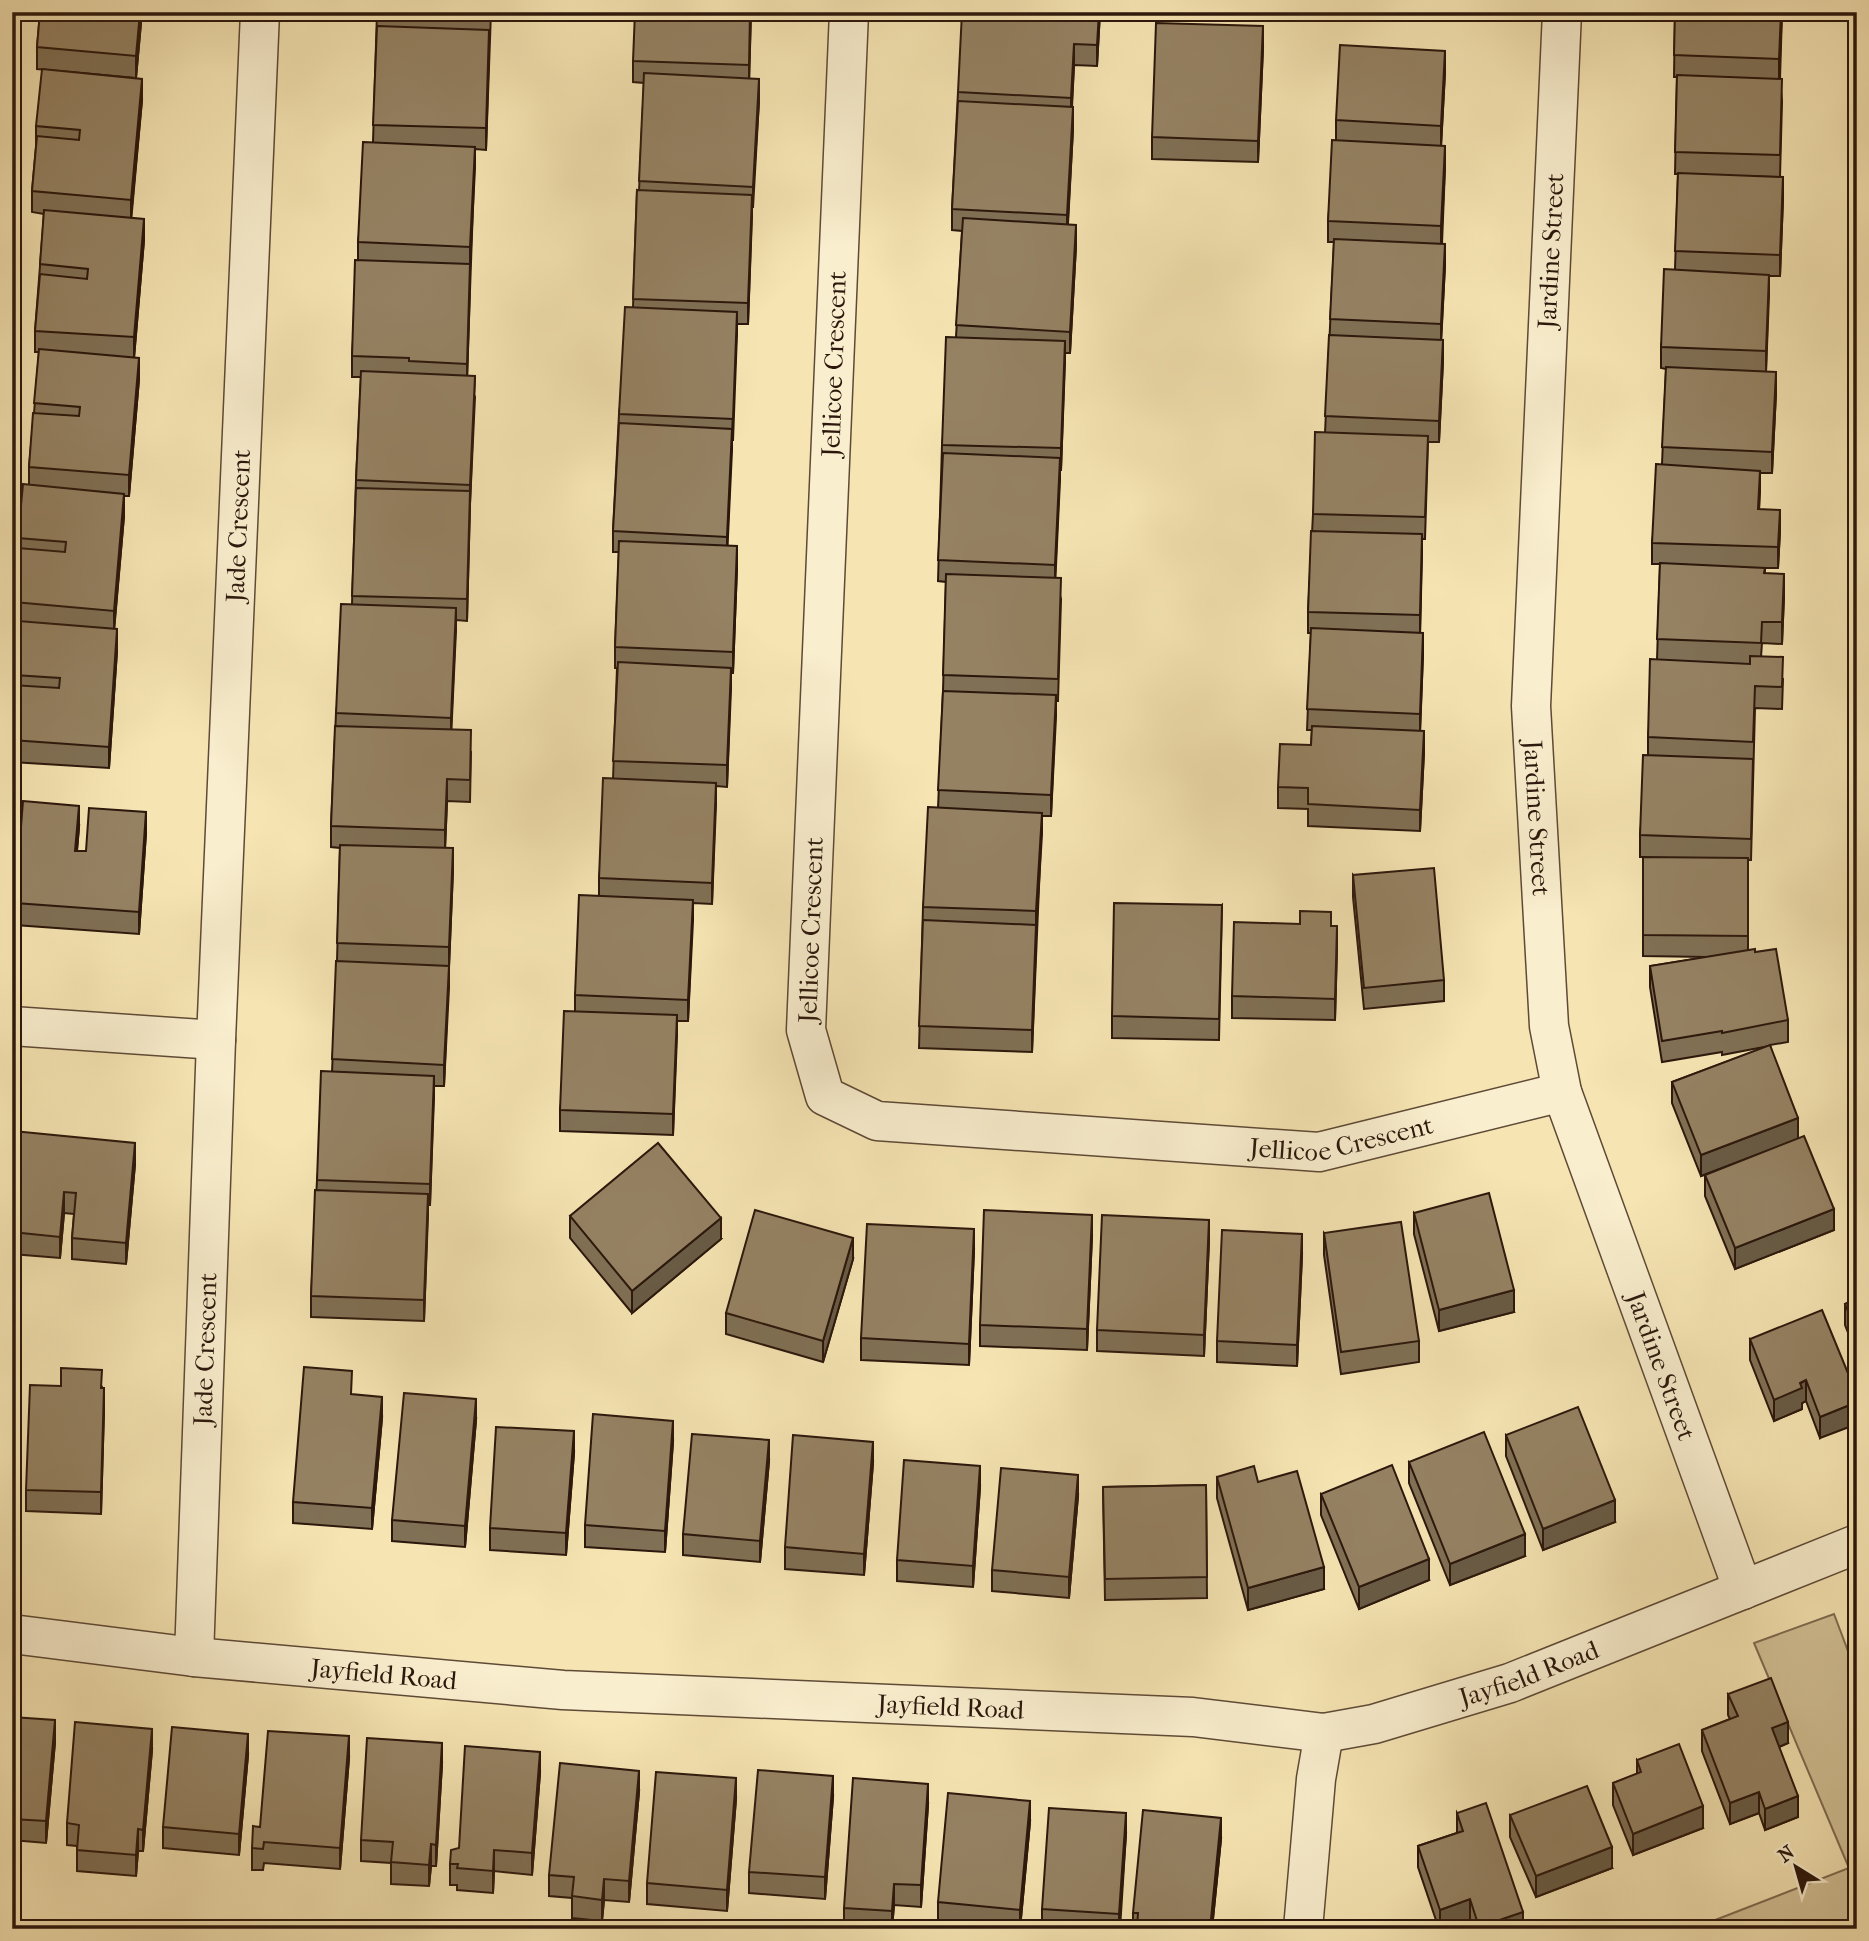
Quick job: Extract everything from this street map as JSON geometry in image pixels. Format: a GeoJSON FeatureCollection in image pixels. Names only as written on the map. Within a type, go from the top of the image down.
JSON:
{"type":"FeatureCollection","features":[{"type":"Feature","properties":{"kind":"street","name":"Jade Crescent"},"geometry":{"type":"LineString","coordinates":[[194,1657],[216,1040],[260,12]]}},
{"type":"Feature","properties":{"kind":"street","name":"Jellicoe Crescent"},"geometry":{"type":"LineString","coordinates":[[849,12],[806,1030],[825,1096],[877,1121],[1319,1152],[1562,1092]]}},
{"type":"Feature","properties":{"kind":"street","name":"Jardine Street"},"geometry":{"type":"LineString","coordinates":[[1562,12],[1531,706],[1549,1026],[1562,1092],[1743,1590]]}},
{"type":"Feature","properties":{"kind":"street"},"geometry":{"type":"LineString","coordinates":[[12,1026],[216,1040]]}},
{"type":"Feature","properties":{"kind":"street","name":"Jayfield Road"},"geometry":{"type":"LineString","coordinates":[[12,1634],[194,1657],[563,1690],[1193,1717],[1324,1733],[1374,1724],[1510,1683],[1857,1544]]}},
{"type":"Feature","properties":{"kind":"street"},"geometry":{"type":"LineString","coordinates":[[1303,1929],[1316,1779],[1324,1733]]}},
{"type":"Feature","properties":{"kind":"shaded area"},"geometry":{"type":"Polygon","coordinates":[[[1834,1614],[1857,1675],[1857,1929],[1692,1929],[1849,1868],[1754,1643],[1834,1614]]]}},
{"type":"Feature","properties":{"kind":"building"},"geometry":{"type":"Polygon","coordinates":[[[40,12],[140,12],[136,56],[37,47],[40,12]]]}},
{"type":"Feature","properties":{"kind":"building"},"geometry":{"type":"Polygon","coordinates":[[[635,12],[750,12],[749,65],[633,61],[635,12]]]}},
{"type":"Feature","properties":{"kind":"building"},"geometry":{"type":"Polygon","coordinates":[[[962,12],[1099,12],[1097,45],[1074,44],[1071,98],[958,92],[962,12]]]}},
{"type":"Feature","properties":{"kind":"building"},"geometry":{"type":"Polygon","coordinates":[[[1675,12],[1781,12],[1779,59],[1674,55],[1675,12]]]}},
{"type":"Feature","properties":{"kind":"building"},"geometry":{"type":"Polygon","coordinates":[[[1156,23],[1263,26],[1258,141],[1152,137],[1156,23]]]}},
{"type":"Feature","properties":{"kind":"building"},"geometry":{"type":"Polygon","coordinates":[[[377,26],[489,30],[486,128],[373,125],[377,26]]]}},
{"type":"Feature","properties":{"kind":"building"},"geometry":{"type":"Polygon","coordinates":[[[1340,45],[1445,51],[1441,126],[1336,120],[1340,45]]]}},
{"type":"Feature","properties":{"kind":"building"},"geometry":{"type":"Polygon","coordinates":[[[42,69],[142,79],[131,200],[32,191],[37,136],[79,140],[80,130],[36,126],[42,69]]]}},
{"type":"Feature","properties":{"kind":"building"},"geometry":{"type":"Polygon","coordinates":[[[644,73],[759,79],[753,187],[639,181],[644,73]]]}},
{"type":"Feature","properties":{"kind":"building"},"geometry":{"type":"Polygon","coordinates":[[[1677,75],[1782,79],[1780,155],[1675,152],[1677,75]]]}},
{"type":"Feature","properties":{"kind":"building"},"geometry":{"type":"Polygon","coordinates":[[[958,101],[1073,107],[1067,215],[952,209],[958,101]]]}},
{"type":"Feature","properties":{"kind":"building"},"geometry":{"type":"Polygon","coordinates":[[[1332,140],[1445,146],[1441,226],[1328,221],[1332,140]]]}},
{"type":"Feature","properties":{"kind":"building"},"geometry":{"type":"Polygon","coordinates":[[[363,142],[475,147],[470,247],[358,242],[363,142]]]}},
{"type":"Feature","properties":{"kind":"building"},"geometry":{"type":"Polygon","coordinates":[[[1678,173],[1783,177],[1780,255],[1675,251],[1678,173]]]}},
{"type":"Feature","properties":{"kind":"building"},"geometry":{"type":"Polygon","coordinates":[[[637,190],[752,195],[748,303],[633,299],[637,190]]]}},
{"type":"Feature","properties":{"kind":"building"},"geometry":{"type":"Polygon","coordinates":[[[44,210],[144,219],[134,337],[35,331],[40,274],[87,279],[88,269],[40,264],[44,210]]]}},
{"type":"Feature","properties":{"kind":"building"},"geometry":{"type":"Polygon","coordinates":[[[963,218],[1076,225],[1070,332],[956,325],[963,218]]]}},
{"type":"Feature","properties":{"kind":"building"},"geometry":{"type":"Polygon","coordinates":[[[1334,239],[1445,244],[1441,324],[1330,319],[1334,239]]]}},
{"type":"Feature","properties":{"kind":"building"},"geometry":{"type":"Polygon","coordinates":[[[355,260],[470,264],[467,364],[352,356],[355,260]]]}},
{"type":"Feature","properties":{"kind":"building"},"geometry":{"type":"Polygon","coordinates":[[[1664,269],[1769,275],[1766,351],[1661,347],[1664,269]]]}},
{"type":"Feature","properties":{"kind":"building"},"geometry":{"type":"Polygon","coordinates":[[[625,307],[737,312],[733,419],[619,414],[625,307]]]}},
{"type":"Feature","properties":{"kind":"building"},"geometry":{"type":"Polygon","coordinates":[[[1329,335],[1443,340],[1439,421],[1325,416],[1329,335]]]}},
{"type":"Feature","properties":{"kind":"building"},"geometry":{"type":"Polygon","coordinates":[[[946,337],[1065,341],[1061,448],[942,445],[946,337]]]}},
{"type":"Feature","properties":{"kind":"building"},"geometry":{"type":"Polygon","coordinates":[[[39,349],[139,358],[129,475],[29,467],[33,413],[79,416],[80,407],[34,403],[39,349]]]}},
{"type":"Feature","properties":{"kind":"building"},"geometry":{"type":"Polygon","coordinates":[[[1666,367],[1776,372],[1772,452],[1662,447],[1666,367]]]}},
{"type":"Feature","properties":{"kind":"building"},"geometry":{"type":"Polygon","coordinates":[[[361,371],[475,376],[470,485],[356,480],[361,371]]]}},
{"type":"Feature","properties":{"kind":"building"},"geometry":{"type":"Polygon","coordinates":[[[619,423],[732,429],[727,537],[613,531],[619,423]]]}},
{"type":"Feature","properties":{"kind":"building"},"geometry":{"type":"Polygon","coordinates":[[[1315,432],[1428,436],[1425,517],[1313,514],[1315,432]]]}},
{"type":"Feature","properties":{"kind":"building"},"geometry":{"type":"Polygon","coordinates":[[[943,453],[1060,458],[1055,565],[938,560],[943,453]]]}},
{"type":"Feature","properties":{"kind":"building"},"geometry":{"type":"Polygon","coordinates":[[[1656,464],[1760,471],[1758,509],[1780,510],[1778,547],[1652,543],[1656,464]]]}},
{"type":"Feature","properties":{"kind":"building"},"geometry":{"type":"Polygon","coordinates":[[[23,484],[124,494],[114,611],[14,602],[18,548],[65,552],[66,542],[18,538],[23,484]]]}},
{"type":"Feature","properties":{"kind":"building"},"geometry":{"type":"Polygon","coordinates":[[[356,488],[470,491],[467,599],[352,596],[356,488]]]}},
{"type":"Feature","properties":{"kind":"building"},"geometry":{"type":"Polygon","coordinates":[[[1311,531],[1422,534],[1420,615],[1308,612],[1311,531]]]}},
{"type":"Feature","properties":{"kind":"building"},"geometry":{"type":"Polygon","coordinates":[[[619,541],[737,546],[733,652],[615,647],[619,541]]]}},
{"type":"Feature","properties":{"kind":"building"},"geometry":{"type":"Polygon","coordinates":[[[1660,563],[1765,568],[1764,573],[1784,574],[1782,622],[1762,622],[1761,643],[1657,639],[1660,563]]]}},
{"type":"Feature","properties":{"kind":"building"},"geometry":{"type":"Polygon","coordinates":[[[946,574],[1061,578],[1058,679],[943,675],[946,574]]]}},
{"type":"Feature","properties":{"kind":"building"},"geometry":{"type":"Polygon","coordinates":[[[341,604],[456,608],[451,718],[336,713],[341,604]]]}},
{"type":"Feature","properties":{"kind":"building"},"geometry":{"type":"Polygon","coordinates":[[[18,621],[117,629],[109,747],[12,740],[12,685],[59,688],[60,678],[14,675],[18,621]]]}},
{"type":"Feature","properties":{"kind":"building"},"geometry":{"type":"Polygon","coordinates":[[[1311,628],[1423,633],[1420,714],[1307,709],[1311,628]]]}},
{"type":"Feature","properties":{"kind":"building"},"geometry":{"type":"Polygon","coordinates":[[[1750,656],[1783,657],[1782,687],[1755,686],[1753,742],[1648,737],[1650,659],[1750,664],[1750,656]]]}},
{"type":"Feature","properties":{"kind":"building"},"geometry":{"type":"Polygon","coordinates":[[[618,662],[731,668],[727,765],[613,761],[618,662]]]}},
{"type":"Feature","properties":{"kind":"building"},"geometry":{"type":"Polygon","coordinates":[[[943,691],[1056,695],[1051,795],[938,790],[943,691]]]}},
{"type":"Feature","properties":{"kind":"building"},"geometry":{"type":"Polygon","coordinates":[[[335,726],[471,730],[470,780],[447,779],[445,830],[331,826],[335,726]]]}},
{"type":"Feature","properties":{"kind":"building"},"geometry":{"type":"Polygon","coordinates":[[[1312,726],[1424,731],[1420,810],[1308,804],[1308,788],[1278,787],[1280,744],[1311,745],[1312,726]]]}},
{"type":"Feature","properties":{"kind":"building"},"geometry":{"type":"Polygon","coordinates":[[[1643,755],[1753,759],[1751,839],[1640,835],[1643,755]]]}},
{"type":"Feature","properties":{"kind":"building"},"geometry":{"type":"Polygon","coordinates":[[[603,778],[716,783],[712,883],[599,878],[603,778]]]}},
{"type":"Feature","properties":{"kind":"building"},"geometry":{"type":"Polygon","coordinates":[[[23,801],[79,806],[75,851],[86,851],[89,808],[146,812],[139,912],[15,903],[23,801]]]}},
{"type":"Feature","properties":{"kind":"building"},"geometry":{"type":"Polygon","coordinates":[[[928,807],[1042,813],[1036,911],[923,907],[928,807]]]}},
{"type":"Feature","properties":{"kind":"building"},"geometry":{"type":"Polygon","coordinates":[[[340,845],[453,848],[449,947],[337,943],[340,845]]]}},
{"type":"Feature","properties":{"kind":"building"},"geometry":{"type":"Polygon","coordinates":[[[1643,857],[1748,858],[1748,936],[1643,935],[1643,857]]]}},
{"type":"Feature","properties":{"kind":"building"},"geometry":{"type":"Polygon","coordinates":[[[1434,868],[1444,980],[1364,988],[1353,875],[1434,868]]]}},
{"type":"Feature","properties":{"kind":"building"},"geometry":{"type":"Polygon","coordinates":[[[579,895],[693,900],[688,1000],[575,995],[579,895]]]}},
{"type":"Feature","properties":{"kind":"building"},"geometry":{"type":"Polygon","coordinates":[[[1114,903],[1222,905],[1219,1019],[1112,1016],[1114,903]]]}},
{"type":"Feature","properties":{"kind":"building"},"geometry":{"type":"Polygon","coordinates":[[[1300,911],[1331,912],[1331,926],[1337,926],[1335,999],[1232,996],[1234,922],[1300,924],[1300,911]]]}},
{"type":"Feature","properties":{"kind":"building"},"geometry":{"type":"Polygon","coordinates":[[[923,920],[1036,925],[1032,1030],[919,1026],[923,920]]]}},
{"type":"Feature","properties":{"kind":"building"},"geometry":{"type":"Polygon","coordinates":[[[1755,949],[1755,952],[1776,949],[1788,1020],[1662,1041],[1650,966],[1755,949]]]}},
{"type":"Feature","properties":{"kind":"building"},"geometry":{"type":"Polygon","coordinates":[[[336,961],[449,966],[444,1065],[332,1059],[336,961]]]}},
{"type":"Feature","properties":{"kind":"building"},"geometry":{"type":"Polygon","coordinates":[[[564,1011],[677,1015],[673,1114],[560,1110],[564,1011]]]}},
{"type":"Feature","properties":{"kind":"building"},"geometry":{"type":"Polygon","coordinates":[[[1770,1045],[1798,1118],[1701,1155],[1672,1082],[1770,1045]]]}},
{"type":"Feature","properties":{"kind":"building"},"geometry":{"type":"Polygon","coordinates":[[[321,1071],[434,1076],[430,1184],[317,1180],[321,1071]]]}},
{"type":"Feature","properties":{"kind":"building"},"geometry":{"type":"Polygon","coordinates":[[[13,1131],[135,1143],[126,1243],[72,1238],[76,1193],[64,1192],[60,1237],[12,1232],[13,1131]]]}},
{"type":"Feature","properties":{"kind":"building"},"geometry":{"type":"Polygon","coordinates":[[[1804,1136],[1834,1209],[1735,1248],[1705,1175],[1804,1136]]]}},
{"type":"Feature","properties":{"kind":"building"},"geometry":{"type":"Polygon","coordinates":[[[658,1143],[721,1218],[632,1291],[570,1216],[658,1143]]]}},
{"type":"Feature","properties":{"kind":"building"},"geometry":{"type":"Polygon","coordinates":[[[315,1190],[428,1194],[424,1300],[311,1296],[315,1190]]]}},
{"type":"Feature","properties":{"kind":"building"},"geometry":{"type":"Polygon","coordinates":[[[1489,1193],[1514,1290],[1439,1310],[1414,1213],[1489,1193]]]}},
{"type":"Feature","properties":{"kind":"building"},"geometry":{"type":"Polygon","coordinates":[[[755,1210],[853,1238],[823,1341],[726,1313],[755,1210]]]}},
{"type":"Feature","properties":{"kind":"building"},"geometry":{"type":"Polygon","coordinates":[[[984,1210],[1092,1215],[1087,1329],[980,1325],[984,1210]]]}},
{"type":"Feature","properties":{"kind":"building"},"geometry":{"type":"Polygon","coordinates":[[[1102,1215],[1209,1220],[1204,1335],[1097,1330],[1102,1215]]]}},
{"type":"Feature","properties":{"kind":"building"},"geometry":{"type":"Polygon","coordinates":[[[1401,1222],[1419,1341],[1341,1352],[1324,1233],[1401,1222]]]}},
{"type":"Feature","properties":{"kind":"building"},"geometry":{"type":"Polygon","coordinates":[[[867,1224],[974,1229],[969,1344],[861,1338],[867,1224]]]}},
{"type":"Feature","properties":{"kind":"building"},"geometry":{"type":"Polygon","coordinates":[[[1222,1230],[1302,1234],[1297,1345],[1217,1341],[1222,1230]]]}},
{"type":"Feature","properties":{"kind":"building"},"geometry":{"type":"Polygon","coordinates":[[[1857,1299],[1857,1334],[1845,1304],[1857,1299]]]}},
{"type":"Feature","properties":{"kind":"building"},"geometry":{"type":"Polygon","coordinates":[[[1822,1310],[1857,1395],[1857,1402],[1820,1417],[1806,1380],[1800,1383],[1802,1388],[1774,1400],[1750,1339],[1822,1310]]]}},
{"type":"Feature","properties":{"kind":"building"},"geometry":{"type":"Polygon","coordinates":[[[12,1367],[15,1367],[12,1393],[12,1367]]]}},
{"type":"Feature","properties":{"kind":"building"},"geometry":{"type":"Polygon","coordinates":[[[304,1367],[352,1371],[351,1394],[382,1397],[372,1508],[293,1502],[304,1367]]]}},
{"type":"Feature","properties":{"kind":"building"},"geometry":{"type":"Polygon","coordinates":[[[61,1368],[102,1370],[101,1388],[104,1388],[101,1492],[26,1490],[30,1385],[61,1386],[61,1368]]]}},
{"type":"Feature","properties":{"kind":"building"},"geometry":{"type":"Polygon","coordinates":[[[404,1393],[476,1399],[465,1526],[392,1520],[404,1393]]]}},
{"type":"Feature","properties":{"kind":"building"},"geometry":{"type":"Polygon","coordinates":[[[1578,1407],[1615,1500],[1543,1529],[1506,1435],[1578,1407]]]}},
{"type":"Feature","properties":{"kind":"building"},"geometry":{"type":"Polygon","coordinates":[[[593,1414],[673,1421],[665,1531],[585,1525],[593,1414]]]}},
{"type":"Feature","properties":{"kind":"building"},"geometry":{"type":"Polygon","coordinates":[[[496,1427],[574,1431],[566,1533],[490,1528],[496,1427]]]}},
{"type":"Feature","properties":{"kind":"building"},"geometry":{"type":"Polygon","coordinates":[[[1484,1432],[1525,1534],[1450,1564],[1409,1462],[1484,1432]]]}},
{"type":"Feature","properties":{"kind":"building"},"geometry":{"type":"Polygon","coordinates":[[[692,1434],[769,1440],[760,1541],[683,1534],[692,1434]]]}},
{"type":"Feature","properties":{"kind":"building"},"geometry":{"type":"Polygon","coordinates":[[[793,1435],[873,1442],[864,1554],[785,1547],[793,1435]]]}},
{"type":"Feature","properties":{"kind":"building"},"geometry":{"type":"Polygon","coordinates":[[[904,1460],[980,1466],[973,1566],[897,1560],[904,1460]]]}},
{"type":"Feature","properties":{"kind":"building"},"geometry":{"type":"Polygon","coordinates":[[[1392,1465],[1429,1559],[1359,1587],[1321,1494],[1392,1465]]]}},
{"type":"Feature","properties":{"kind":"building"},"geometry":{"type":"Polygon","coordinates":[[[1254,1466],[1258,1482],[1297,1471],[1324,1567],[1248,1588],[1217,1477],[1254,1466]]]}},
{"type":"Feature","properties":{"kind":"building"},"geometry":{"type":"Polygon","coordinates":[[[1001,1468],[1078,1475],[1069,1577],[992,1570],[1001,1468]]]}},
{"type":"Feature","properties":{"kind":"building"},"geometry":{"type":"Polygon","coordinates":[[[1206,1485],[1207,1577],[1105,1579],[1103,1487],[1206,1485]]]}},
{"type":"Feature","properties":{"kind":"building"},"geometry":{"type":"Polygon","coordinates":[[[1771,1678],[1788,1722],[1772,1728],[1798,1796],[1765,1809],[1759,1792],[1730,1803],[1702,1730],[1738,1716],[1728,1694],[1771,1678]]]}},
{"type":"Feature","properties":{"kind":"building"},"geometry":{"type":"Polygon","coordinates":[[[12,1717],[55,1720],[46,1821],[12,1819],[12,1717]]]}},
{"type":"Feature","properties":{"kind":"building"},"geometry":{"type":"Polygon","coordinates":[[[75,1722],[152,1729],[143,1830],[138,1829],[136,1855],[77,1850],[79,1825],[67,1823],[75,1722]]]}},
{"type":"Feature","properties":{"kind":"building"},"geometry":{"type":"Polygon","coordinates":[[[172,1727],[248,1734],[239,1834],[163,1827],[172,1727]]]}},
{"type":"Feature","properties":{"kind":"building"},"geometry":{"type":"Polygon","coordinates":[[[268,1731],[349,1736],[340,1848],[264,1842],[263,1849],[252,1848],[253,1826],[260,1827],[268,1731]]]}},
{"type":"Feature","properties":{"kind":"building"},"geometry":{"type":"Polygon","coordinates":[[[367,1738],[442,1743],[436,1845],[431,1844],[429,1865],[391,1862],[393,1842],[361,1840],[367,1738]]]}},
{"type":"Feature","properties":{"kind":"building"},"geometry":{"type":"Polygon","coordinates":[[[1679,1744],[1703,1806],[1633,1834],[1613,1783],[1641,1772],[1637,1760],[1679,1744]]]}},
{"type":"Feature","properties":{"kind":"building"},"geometry":{"type":"Polygon","coordinates":[[[465,1746],[540,1752],[532,1853],[494,1850],[493,1871],[457,1868],[458,1864],[450,1864],[451,1850],[459,1848],[465,1746]]]}},
{"type":"Feature","properties":{"kind":"building"},"geometry":{"type":"Polygon","coordinates":[[[560,1763],[639,1771],[629,1881],[604,1879],[602,1900],[572,1896],[574,1877],[549,1875],[560,1763]]]}},
{"type":"Feature","properties":{"kind":"building"},"geometry":{"type":"Polygon","coordinates":[[[758,1770],[833,1776],[825,1877],[749,1872],[758,1770]]]}},
{"type":"Feature","properties":{"kind":"building"},"geometry":{"type":"Polygon","coordinates":[[[656,1772],[736,1778],[727,1890],[647,1883],[656,1772]]]}},
{"type":"Feature","properties":{"kind":"building"},"geometry":{"type":"Polygon","coordinates":[[[853,1778],[928,1784],[921,1885],[894,1884],[892,1911],[844,1908],[853,1778]]]}},
{"type":"Feature","properties":{"kind":"building"},"geometry":{"type":"Polygon","coordinates":[[[1587,1786],[1612,1847],[1536,1876],[1510,1815],[1587,1786]]]}},
{"type":"Feature","properties":{"kind":"building"},"geometry":{"type":"Polygon","coordinates":[[[948,1793],[1030,1801],[1020,1910],[938,1902],[948,1793]]]}},
{"type":"Feature","properties":{"kind":"building"},"geometry":{"type":"Polygon","coordinates":[[[1486,1803],[1523,1912],[1479,1927],[1470,1899],[1440,1910],[1418,1846],[1463,1831],[1457,1813],[1486,1803]]]}},
{"type":"Feature","properties":{"kind":"building"},"geometry":{"type":"Polygon","coordinates":[[[1049,1808],[1126,1813],[1119,1914],[1042,1909],[1049,1808]]]}},
{"type":"Feature","properties":{"kind":"building"},"geometry":{"type":"Polygon","coordinates":[[[1143,1810],[1221,1818],[1210,1929],[1137,1929],[1138,1913],[1133,1913],[1143,1810]]]}}]}
